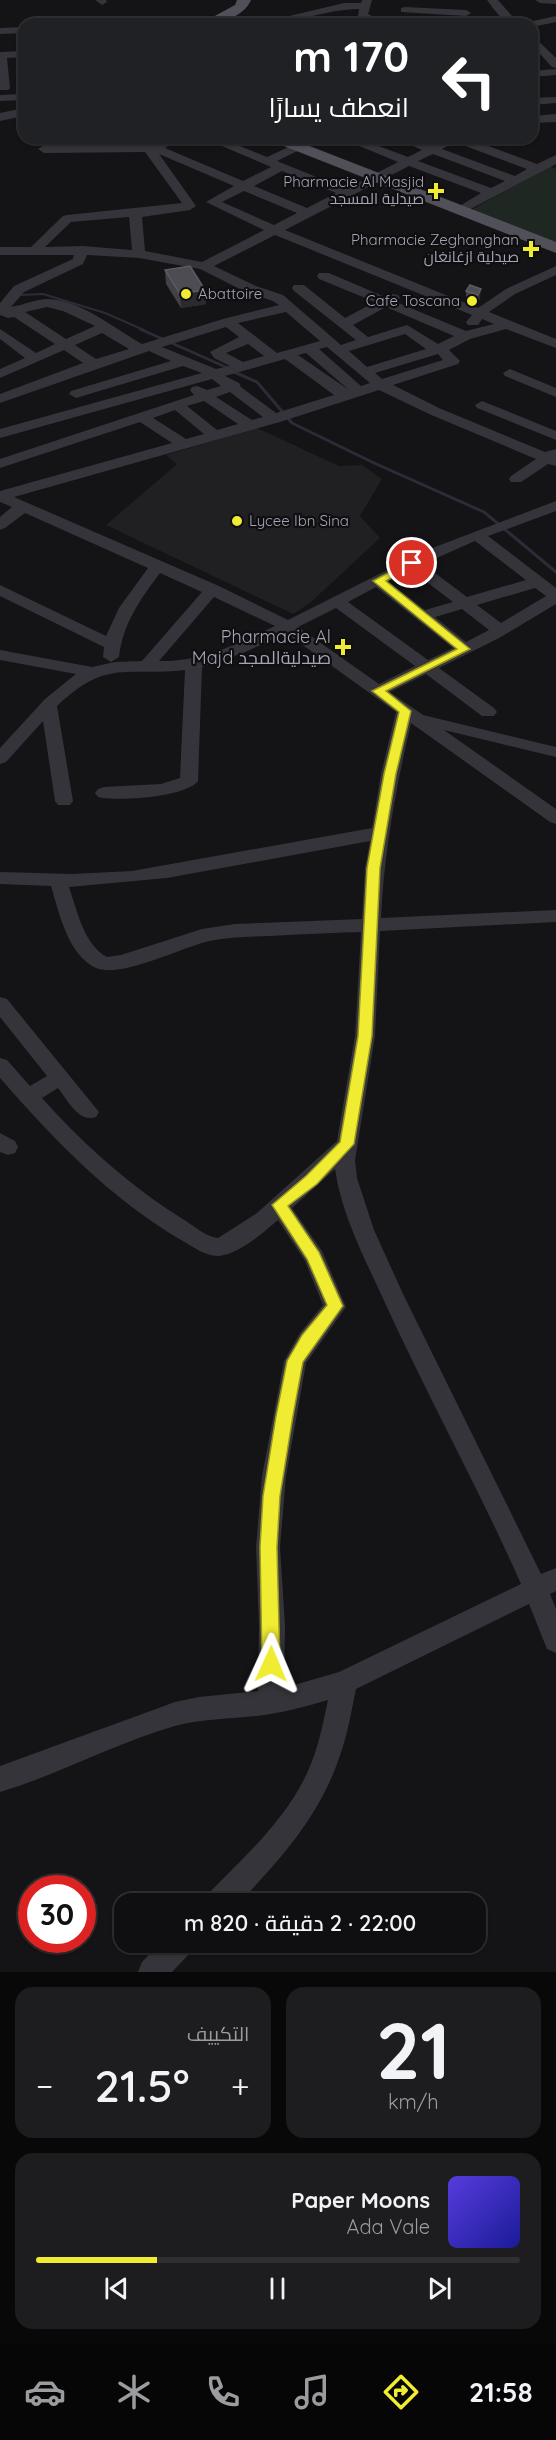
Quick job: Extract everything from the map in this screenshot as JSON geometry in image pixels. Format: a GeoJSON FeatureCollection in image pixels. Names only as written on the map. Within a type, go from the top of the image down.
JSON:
{"type":"FeatureCollection","features":[{"type":"Feature","properties":{"kind":"main road"},"geometry":{"type":"LineString","coordinates":[[219,18],[241,7],[244,0]]}},
{"type":"Feature","properties":{"kind":"main road"},"geometry":{"type":"LineString","coordinates":[[291,144],[556,248]]}},
{"type":"Feature","properties":{"kind":"street"},"geometry":{"type":"LineString","coordinates":[[455,0],[470,18]]}},
{"type":"Feature","properties":{"kind":"street"},"geometry":{"type":"LineString","coordinates":[[492,0],[508,18]]}},
{"type":"Feature","properties":{"kind":"street"},"geometry":{"type":"LineString","coordinates":[[540,0],[556,1]]}},
{"type":"Feature","properties":{"kind":"street"},"geometry":{"type":"LineString","coordinates":[[293,18],[365,3],[362,15],[370,18]]}},
{"type":"Feature","properties":{"kind":"street"},"geometry":{"type":"LineString","coordinates":[[388,18],[407,8],[466,13]]}},
{"type":"Feature","properties":{"kind":"street"},"geometry":{"type":"LineString","coordinates":[[538,22],[556,19]]}},
{"type":"Feature","properties":{"kind":"street"},"geometry":{"type":"LineString","coordinates":[[0,31],[18,30]]}},
{"type":"Feature","properties":{"kind":"street"},"geometry":{"type":"LineString","coordinates":[[538,41],[556,41]]}},
{"type":"Feature","properties":{"kind":"street"},"geometry":{"type":"LineString","coordinates":[[538,44],[553,62]]}},
{"type":"Feature","properties":{"kind":"street"},"geometry":{"type":"LineString","coordinates":[[0,55],[18,54]]}},
{"type":"Feature","properties":{"kind":"street"},"geometry":{"type":"LineString","coordinates":[[0,60],[3,60],[1,92]]}},
{"type":"Feature","properties":{"kind":"street"},"geometry":{"type":"LineString","coordinates":[[538,74],[556,72]]}},
{"type":"Feature","properties":{"kind":"street"},"geometry":{"type":"LineString","coordinates":[[1,92],[18,88]]}},
{"type":"Feature","properties":{"kind":"street"},"geometry":{"type":"LineString","coordinates":[[1,92],[18,96]]}},
{"type":"Feature","properties":{"kind":"street"},"geometry":{"type":"LineString","coordinates":[[538,102],[556,100]]}},
{"type":"Feature","properties":{"kind":"street"},"geometry":{"type":"LineString","coordinates":[[0,117],[18,113]]}},
{"type":"Feature","properties":{"kind":"street"},"geometry":{"type":"LineString","coordinates":[[538,120],[556,118]]}},
{"type":"Feature","properties":{"kind":"street"},"geometry":{"type":"LineString","coordinates":[[224,144],[346,193]]}},
{"type":"Feature","properties":{"kind":"street"},"geometry":{"type":"LineString","coordinates":[[268,161],[305,144]]}},
{"type":"Feature","properties":{"kind":"street"},"geometry":{"type":"LineString","coordinates":[[362,144],[492,193]]}},
{"type":"Feature","properties":{"kind":"street"},"geometry":{"type":"LineString","coordinates":[[418,144],[515,180]]}},
{"type":"Feature","properties":{"kind":"street"},"geometry":{"type":"LineString","coordinates":[[204,266],[442,144]]}},
{"type":"Feature","properties":{"kind":"street"},"geometry":{"type":"LineString","coordinates":[[471,144],[538,169]]}},
{"type":"Feature","properties":{"kind":"street"},"geometry":{"type":"LineString","coordinates":[[44,149],[148,145],[213,175],[307,213]]}},
{"type":"Feature","properties":{"kind":"street"},"geometry":{"type":"LineString","coordinates":[[148,145],[190,206]]}},
{"type":"Feature","properties":{"kind":"street"},"geometry":{"type":"LineString","coordinates":[[454,179],[501,155]]}},
{"type":"Feature","properties":{"kind":"street"},"geometry":{"type":"LineString","coordinates":[[213,175],[254,156]]}},
{"type":"Feature","properties":{"kind":"street"},"geometry":{"type":"LineString","coordinates":[[459,210],[556,159]]}},
{"type":"Feature","properties":{"kind":"street"},"geometry":{"type":"LineString","coordinates":[[213,204],[214,201],[281,167]]}},
{"type":"Feature","properties":{"kind":"street"},"geometry":{"type":"LineString","coordinates":[[287,205],[327,185]]}},
{"type":"Feature","properties":{"kind":"street"},"geometry":{"type":"LineString","coordinates":[[34,250],[67,219],[213,204],[556,345]]}},
{"type":"Feature","properties":{"kind":"street"},"geometry":{"type":"LineString","coordinates":[[139,254],[135,218],[141,212]]}},
{"type":"Feature","properties":{"kind":"street"},"geometry":{"type":"LineString","coordinates":[[4,311],[19,289],[78,261],[83,250]]}},
{"type":"Feature","properties":{"kind":"street"},"geometry":{"type":"LineString","coordinates":[[0,251],[83,250],[139,254],[204,266],[283,302],[379,384],[434,411],[553,457]]}},
{"type":"Feature","properties":{"kind":"street"},"geometry":{"type":"LineString","coordinates":[[0,399],[94,364],[228,322],[283,302],[299,288],[354,262]]}},
{"type":"Feature","properties":{"kind":"street"},"geometry":{"type":"LineString","coordinates":[[465,336],[478,314],[508,295],[556,270]]}},
{"type":"Feature","properties":{"kind":"street"},"geometry":{"type":"LineString","coordinates":[[324,276],[465,336]]}},
{"type":"Feature","properties":{"kind":"street"},"geometry":{"type":"LineString","coordinates":[[345,324],[414,286]]}},
{"type":"Feature","properties":{"kind":"street"},"geometry":{"type":"LineString","coordinates":[[299,288],[366,342]]}},
{"type":"Feature","properties":{"kind":"street"},"geometry":{"type":"LineString","coordinates":[[4,311],[46,303],[56,304],[102,324],[105,328],[144,348],[214,373],[275,418]]}},
{"type":"Feature","properties":{"kind":"street"},"geometry":{"type":"LineString","coordinates":[[4,311],[65,344],[94,364]]}},
{"type":"Feature","properties":{"kind":"street"},"geometry":{"type":"LineString","coordinates":[[228,322],[249,338],[351,394]]}},
{"type":"Feature","properties":{"kind":"street"},"geometry":{"type":"LineString","coordinates":[[364,372],[439,349],[465,336],[506,325]]}},
{"type":"Feature","properties":{"kind":"street"},"geometry":{"type":"LineString","coordinates":[[539,337],[556,326]]}},
{"type":"Feature","properties":{"kind":"street"},"geometry":{"type":"LineString","coordinates":[[4,369],[105,328]]}},
{"type":"Feature","properties":{"kind":"street"},"geometry":{"type":"LineString","coordinates":[[0,496],[251,426],[453,361],[439,349],[407,329],[339,349]]}},
{"type":"Feature","properties":{"kind":"street"},"geometry":{"type":"LineString","coordinates":[[0,333],[35,358]]}},
{"type":"Feature","properties":{"kind":"street"},"geometry":{"type":"LineString","coordinates":[[0,434],[309,348],[339,349],[417,335]]}},
{"type":"Feature","properties":{"kind":"street"},"geometry":{"type":"LineString","coordinates":[[237,367],[219,355],[217,351],[249,338]]}},
{"type":"Feature","properties":{"kind":"street"},"geometry":{"type":"LineString","coordinates":[[309,348],[351,394]]}},
{"type":"Feature","properties":{"kind":"street"},"geometry":{"type":"LineString","coordinates":[[76,394],[184,361]]}},
{"type":"Feature","properties":{"kind":"street"},"geometry":{"type":"LineString","coordinates":[[510,373],[556,393]]}},
{"type":"Feature","properties":{"kind":"street"},"geometry":{"type":"LineString","coordinates":[[55,378],[95,408]]}},
{"type":"Feature","properties":{"kind":"street"},"geometry":{"type":"LineString","coordinates":[[186,381],[251,426]]}},
{"type":"Feature","properties":{"kind":"street"},"geometry":{"type":"LineString","coordinates":[[0,464],[144,418],[234,386]]}},
{"type":"Feature","properties":{"kind":"street"},"geometry":{"type":"LineString","coordinates":[[177,405],[216,436]]}},
{"type":"Feature","properties":{"kind":"street"},"geometry":{"type":"LineString","coordinates":[[482,405],[556,436]]}},
{"type":"Feature","properties":{"kind":"street"},"geometry":{"type":"LineString","coordinates":[[144,418],[186,445]]}},
{"type":"Feature","properties":{"kind":"street"},"geometry":{"type":"LineString","coordinates":[[516,478],[553,457]]}},
{"type":"Feature","properties":{"kind":"street"},"geometry":{"type":"LineString","coordinates":[[0,496],[213,589],[290,627],[556,818]]}},
{"type":"Feature","properties":{"kind":"street"},"geometry":{"type":"LineString","coordinates":[[0,758],[73,683],[92,672],[111,668],[194,665],[210,661],[290,627],[412,563],[556,506]]}},
{"type":"Feature","properties":{"kind":"street"},"geometry":{"type":"LineString","coordinates":[[0,525],[22,507]]}},
{"type":"Feature","properties":{"kind":"street"},"geometry":{"type":"LineString","coordinates":[[378,691],[497,632],[556,596],[537,582],[484,533]]}},
{"type":"Feature","properties":{"kind":"street"},"geometry":{"type":"LineString","coordinates":[[412,563],[496,627],[497,632]]}},
{"type":"Feature","properties":{"kind":"street"},"geometry":{"type":"LineString","coordinates":[[111,668],[112,645],[116,628],[128,604],[158,565]]}},
{"type":"Feature","properties":{"kind":"street"},"geometry":{"type":"LineString","coordinates":[[378,581],[465,649]]}},
{"type":"Feature","properties":{"kind":"street"},"geometry":{"type":"LineString","coordinates":[[422,616],[537,582]]}},
{"type":"Feature","properties":{"kind":"street"},"geometry":{"type":"LineString","coordinates":[[146,666],[213,589]]}},
{"type":"Feature","properties":{"kind":"street"},"geometry":{"type":"LineString","coordinates":[[0,590],[112,645]]}},
{"type":"Feature","properties":{"kind":"street"},"geometry":{"type":"LineString","coordinates":[[338,602],[426,669],[488,712]]}},
{"type":"Feature","properties":{"kind":"street"},"geometry":{"type":"LineString","coordinates":[[0,656],[92,672]]}},
{"type":"Feature","properties":{"kind":"street"},"geometry":{"type":"LineString","coordinates":[[105,794],[170,787],[189,781],[194,665]]}},
{"type":"Feature","properties":{"kind":"street"},"geometry":{"type":"LineString","coordinates":[[49,706],[64,801]]}},
{"type":"Feature","properties":{"kind":"street"},"geometry":{"type":"LineString","coordinates":[[410,714],[556,752]]}},
{"type":"Feature","properties":{"kind":"street"},"geometry":{"type":"LineString","coordinates":[[410,714],[380,833],[374,868],[369,926],[365,1036],[344,1160],[345,1172],[355,1207],[375,1258],[546,1583],[556,1641]]}},
{"type":"Feature","properties":{"kind":"street"},"geometry":{"type":"LineString","coordinates":[[0,878],[94,880],[138,875],[204,865],[313,842],[380,833]]}},
{"type":"Feature","properties":{"kind":"street"},"geometry":{"type":"LineString","coordinates":[[58,880],[76,933],[90,954],[105,964],[122,962],[202,936],[225,932],[556,916]]}},
{"type":"Feature","properties":{"kind":"street"},"geometry":{"type":"LineString","coordinates":[[0,1004],[89,1112]]}},
{"type":"Feature","properties":{"kind":"street"},"geometry":{"type":"LineString","coordinates":[[0,1065],[78,1151],[108,1178],[144,1206],[209,1245],[219,1247],[226,1245],[312,1180],[347,1144]]}},
{"type":"Feature","properties":{"kind":"street"},"geometry":{"type":"LineString","coordinates":[[28,1097],[61,1077]]}},
{"type":"Feature","properties":{"kind":"street"},"geometry":{"type":"LineString","coordinates":[[271,1702],[272,1626],[268,1547],[274,1476],[295,1361],[308,1340],[335,1306],[314,1257],[279,1205]]}},
{"type":"Feature","properties":{"kind":"street"},"geometry":{"type":"LineString","coordinates":[[0,1779],[28,1772],[134,1726],[172,1714],[208,1707],[271,1702],[345,1682],[546,1583]]}},
{"type":"Feature","properties":{"kind":"street"},"geometry":{"type":"LineString","coordinates":[[228,1893],[291,1825],[311,1793],[326,1762],[345,1682]]}},
{"type":"Feature","properties":{"kind":"street"},"geometry":{"type":"LineString","coordinates":[[152,1972],[170,1953]]}},
{"type":"Feature","properties":{"kind":"shaded area"},"geometry":{"type":"Polygon","coordinates":[[[550,166],[556,169],[556,244],[471,210],[550,166]]]}},
{"type":"Feature","properties":{"kind":"shaded area","name":"Lycee Ibn Sina"},"geometry":{"type":"Polygon","coordinates":[[[257,428],[339,466],[362,465],[382,479],[360,516],[380,538],[310,603],[293,614],[106,525],[177,464],[166,455],[257,428]]]}},
{"type":"Feature","properties":{"kind":"building"},"geometry":{"type":"Polygon","coordinates":[[[190,266],[205,290],[180,294],[165,270],[190,266]]]}},
{"type":"Feature","properties":{"kind":"building"},"geometry":{"type":"Polygon","coordinates":[[[470,285],[481,289],[478,295],[466,291],[470,285]]]}},
{"type":"Feature","properties":{"kind":"waterway"},"geometry":{"type":"LineString","coordinates":[[19,295],[43,294],[105,313],[144,330]]}},
{"type":"Feature","properties":{"kind":"waterway"},"geometry":{"type":"LineString","coordinates":[[140,329],[228,368]]}},
{"type":"Feature","properties":{"kind":"waterway"},"geometry":{"type":"LineString","coordinates":[[234,372],[257,382],[292,423],[374,463],[484,512],[556,572]]}},
{"type":"Feature","properties":{"kind":"place","name":"Pharmacie Al Masjid صيدلية المسجد"},"geometry":{"type":"Point","coordinates":[436,191]}},
{"type":"Feature","properties":{"kind":"place","name":"Pharmacie Zeghanghan صيدلية ازغانغان"},"geometry":{"type":"Point","coordinates":[531,249]}},
{"type":"Feature","properties":{"kind":"place","name":"Abattoire"},"geometry":{"type":"Point","coordinates":[186,294]}},
{"type":"Feature","properties":{"kind":"place","name":"Cafe Toscana"},"geometry":{"type":"Point","coordinates":[472,301]}},
{"type":"Feature","properties":{"kind":"place","name":"Lycee Ibn Sina"},"geometry":{"type":"Point","coordinates":[237,521]}},
{"type":"Feature","properties":{"kind":"place","name":"Pharmacie Al Majd صيدليةالمجد"},"geometry":{"type":"Point","coordinates":[343,647]}},
{"type":"Feature","properties":{"kind":"route"},"geometry":{"type":"LineString","coordinates":[[271,1664],[272,1626],[268,1547],[272,1496],[284,1416],[295,1361],[308,1340],[333,1312],[335,1306],[314,1257],[279,1205],[312,1180],[347,1144],[353,1115],[365,1036],[369,926],[374,868],[390,774],[405,711],[378,691],[465,649],[378,581],[412,563]]}}]}
